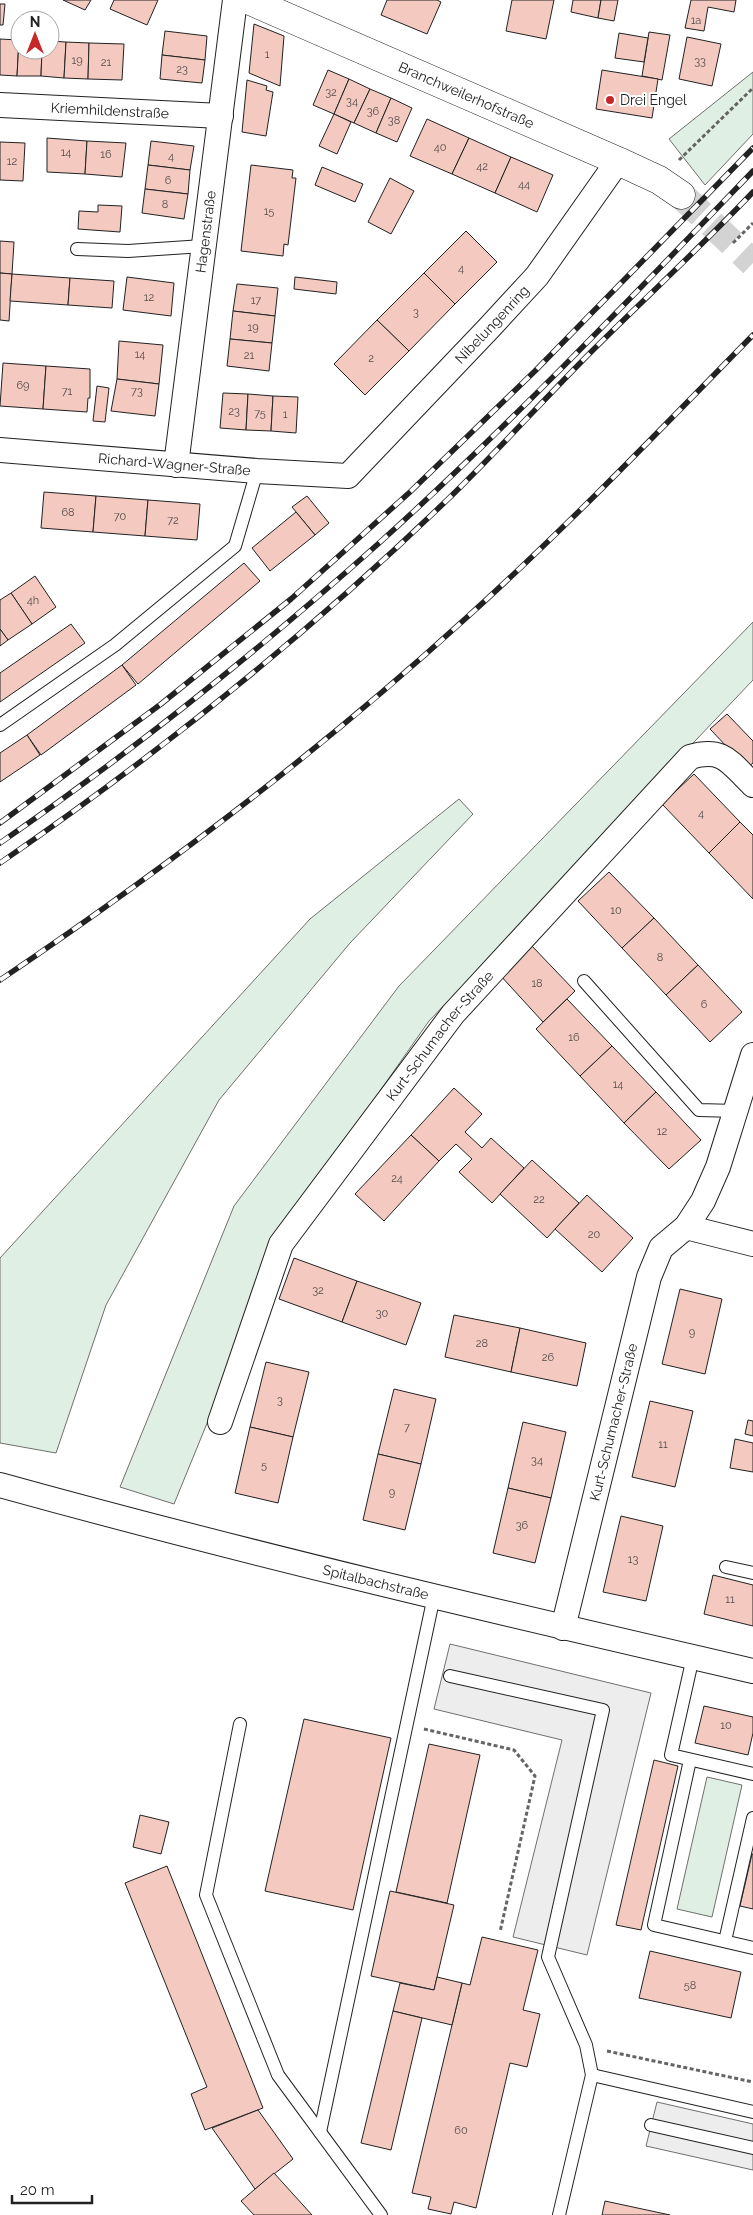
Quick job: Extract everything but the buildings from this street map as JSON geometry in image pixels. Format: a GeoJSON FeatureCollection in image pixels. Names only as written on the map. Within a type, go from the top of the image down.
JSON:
{"type":"FeatureCollection","features":[{"type":"Feature","properties":{"kind":"street","name":"Hagenstraße"},"geometry":{"type":"LineString","coordinates":[[176,465],[235,0]]}},
{"type":"Feature","properties":{"kind":"street","name":"Branchweilerhofstraße"},"geometry":{"type":"LineString","coordinates":[[248,0],[618,161],[659,180],[681,195]]}},
{"type":"Feature","properties":{"kind":"street","name":"Kriemhildenstraße"},"geometry":{"type":"LineString","coordinates":[[0,106],[221,116]]}},
{"type":"Feature","properties":{"kind":"street","name":"Nibelungenring"},"geometry":{"type":"LineString","coordinates":[[348,476],[536,276],[618,161]]}},
{"type":"Feature","properties":{"kind":"street","name":"Richard-Wagner-Straße"},"geometry":{"type":"LineString","coordinates":[[0,450],[176,465],[348,476]]}},
{"type":"Feature","properties":{"kind":"street","name":"Kurt-Schumacher-Straße"},"geometry":{"type":"LineString","coordinates":[[220,1422],[282,1244],[453,1014],[690,757],[708,752],[724,756],[753,785]]}},
{"type":"Feature","properties":{"kind":"street","name":"Kurt-Schumacher-Straße"},"geometry":{"type":"LineString","coordinates":[[563,1628],[649,1277],[661,1248],[686,1227],[703,1201],[718,1167],[753,1055]]}},
{"type":"Feature","properties":{"kind":"street"},"geometry":{"type":"LineString","coordinates":[[686,1227],[753,1244]]}},
{"type":"Feature","properties":{"kind":"street","name":"Spitalbachstraße"},"geometry":{"type":"LineString","coordinates":[[0,1485],[165,1531],[563,1628],[753,1671]]}},
{"type":"Feature","properties":{"kind":"lane"},"geometry":{"type":"LineString","coordinates":[[77,249],[128,252],[204,246]]}},
{"type":"Feature","properties":{"kind":"lane"},"geometry":{"type":"LineString","coordinates":[[0,725],[115,645],[236,546],[257,471]]}},
{"type":"Feature","properties":{"kind":"lane"},"geometry":{"type":"LineString","coordinates":[[584,981],[699,1110],[736,1111]]}},
{"type":"Feature","properties":{"kind":"lane"},"geometry":{"type":"LineString","coordinates":[[726,1567],[753,1573]]}},
{"type":"Feature","properties":{"kind":"lane"},"geometry":{"type":"LineString","coordinates":[[320,2132],[434,1596]]}},
{"type":"Feature","properties":{"kind":"lane"},"geometry":{"type":"LineString","coordinates":[[693,1657],[671,1755],[753,1774]]}},
{"type":"Feature","properties":{"kind":"lane"},"geometry":{"type":"LineString","coordinates":[[450,1676],[603,1710],[548,1957],[586,2045],[592,2075],[559,2215]]}},
{"type":"Feature","properties":{"kind":"lane"},"geometry":{"type":"LineString","coordinates":[[240,1724],[206,1895],[278,2074],[381,2215]]}},
{"type":"Feature","properties":{"kind":"lane"},"geometry":{"type":"LineString","coordinates":[[690,1760],[654,1925],[753,1948]]}},
{"type":"Feature","properties":{"kind":"lane"},"geometry":{"type":"LineString","coordinates":[[725,1942],[753,1818]]}},
{"type":"Feature","properties":{"kind":"lane"},"geometry":{"type":"LineString","coordinates":[[592,2075],[753,2112]]}},
{"type":"Feature","properties":{"kind":"lane"},"geometry":{"type":"LineString","coordinates":[[651,2125],[753,2148]]}},
{"type":"Feature","properties":{"kind":"path"},"geometry":{"type":"LineString","coordinates":[[659,180],[753,88]]}},
{"type":"Feature","properties":{"kind":"path"},"geometry":{"type":"LineString","coordinates":[[732,244],[753,223]]}},
{"type":"Feature","properties":{"kind":"path"},"geometry":{"type":"LineString","coordinates":[[407,1726],[514,1750],[535,1776],[500,1932]]}},
{"type":"Feature","properties":{"kind":"path"},"geometry":{"type":"LineString","coordinates":[[586,2045],[658,2063],[753,2082]]}},
{"type":"Feature","properties":{"kind":"green space"},"geometry":{"type":"Polygon","coordinates":[[[753,72],[753,134],[705,185],[669,139],[753,72]]]}},
{"type":"Feature","properties":{"kind":"green space"},"geometry":{"type":"Polygon","coordinates":[[[753,622],[753,680],[429,1021],[281,1232],[248,1323],[174,1504],[120,1487],[234,1206],[399,986],[753,622]]]}},
{"type":"Feature","properties":{"kind":"green space"},"geometry":{"type":"Polygon","coordinates":[[[459,799],[473,814],[350,943],[219,1100],[106,1305],[56,1453],[0,1443],[0,1258],[310,919],[459,799]]]}},
{"type":"Feature","properties":{"kind":"green space"},"geometry":{"type":"Polygon","coordinates":[[[707,1777],[742,1785],[712,1917],[677,1909],[707,1777]]]}},
{"type":"Feature","properties":{"kind":"shaded area"},"geometry":{"type":"Polygon","coordinates":[[[450,1644],[651,1693],[587,1955],[513,1937],[562,1740],[434,1709],[450,1644]]]}},
{"type":"Feature","properties":{"kind":"shaded area"},"geometry":{"type":"Polygon","coordinates":[[[657,2102],[753,2124],[753,2170],[646,2146],[657,2102]]]}},
{"type":"Feature","properties":{"kind":"tunnel"},"geometry":{"type":"LineString","coordinates":[[681,195],[753,263]]}},
{"type":"Feature","properties":{"kind":"railway"},"geometry":{"type":"LineString","coordinates":[[0,823],[161,704],[291,599],[410,492],[535,371],[753,148]]}},
{"type":"Feature","properties":{"kind":"railway"},"geometry":{"type":"LineString","coordinates":[[0,843],[98,773],[194,700],[378,544],[522,408],[753,171]]}},
{"type":"Feature","properties":{"kind":"railway"},"geometry":{"type":"LineString","coordinates":[[0,863],[59,822],[174,736],[230,692],[340,599],[445,502],[594,349],[753,192]]}},
{"type":"Feature","properties":{"kind":"railway"},"geometry":{"type":"LineString","coordinates":[[0,980],[180,853],[297,763],[354,716],[502,585],[575,515],[753,335]]}},
{"type":"Feature","properties":{"kind":"place","name":"Drei Engel"},"geometry":{"type":"Point","coordinates":[610,100]}}]}
